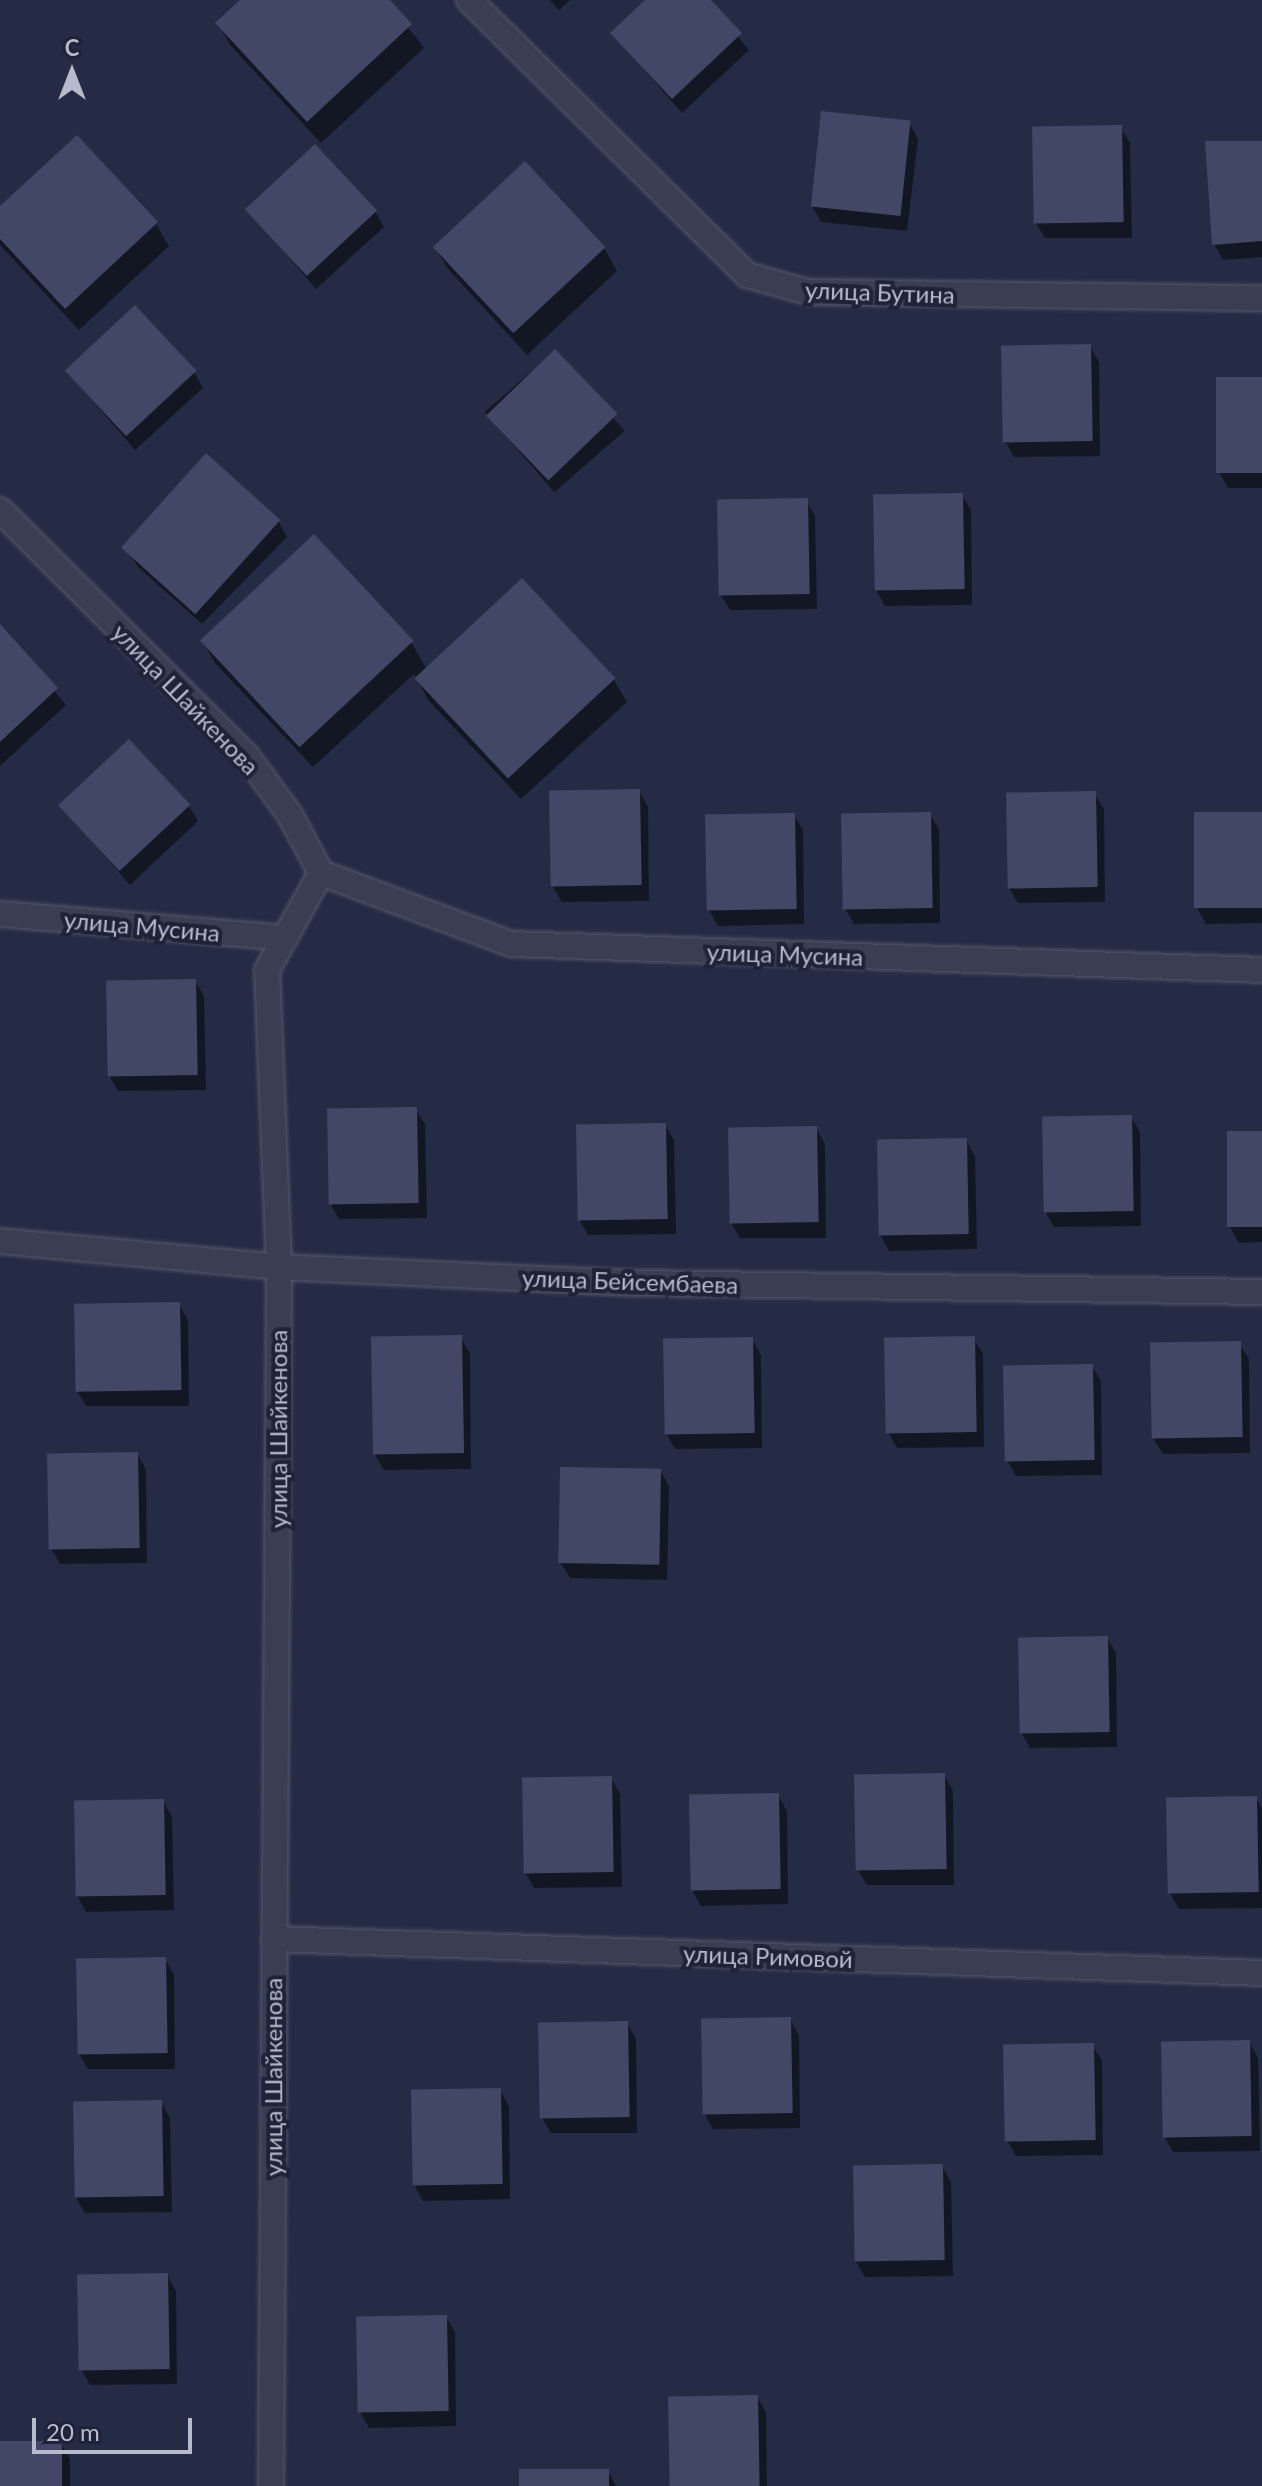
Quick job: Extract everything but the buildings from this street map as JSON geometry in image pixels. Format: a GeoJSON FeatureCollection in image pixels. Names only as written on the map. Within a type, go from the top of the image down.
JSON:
{"type":"FeatureCollection","features":[{"type":"Feature","properties":{"kind":"street","name":"улица Бутина"},"geometry":{"type":"LineString","coordinates":[[469,0],[747,275],[808,292],[1262,298]]}},
{"type":"Feature","properties":{"kind":"street","name":"улица Шайкенова"},"geometry":{"type":"LineString","coordinates":[[0,510],[246,755],[290,815],[321,873],[267,970],[279,1267],[271,2486]]}},
{"type":"Feature","properties":{"kind":"street","name":"улица Мусина"},"geometry":{"type":"LineString","coordinates":[[321,873],[511,944],[1262,970]]}},
{"type":"Feature","properties":{"kind":"street","name":"улица Мусина"},"geometry":{"type":"LineString","coordinates":[[0,914],[285,938]]}},
{"type":"Feature","properties":{"kind":"street","name":"улица Бейсембаева"},"geometry":{"type":"LineString","coordinates":[[0,1241],[279,1267],[636,1283],[1262,1292]]}},
{"type":"Feature","properties":{"kind":"street","name":"улица Римовой"},"geometry":{"type":"LineString","coordinates":[[274,1939],[1262,1973]]}}]}
